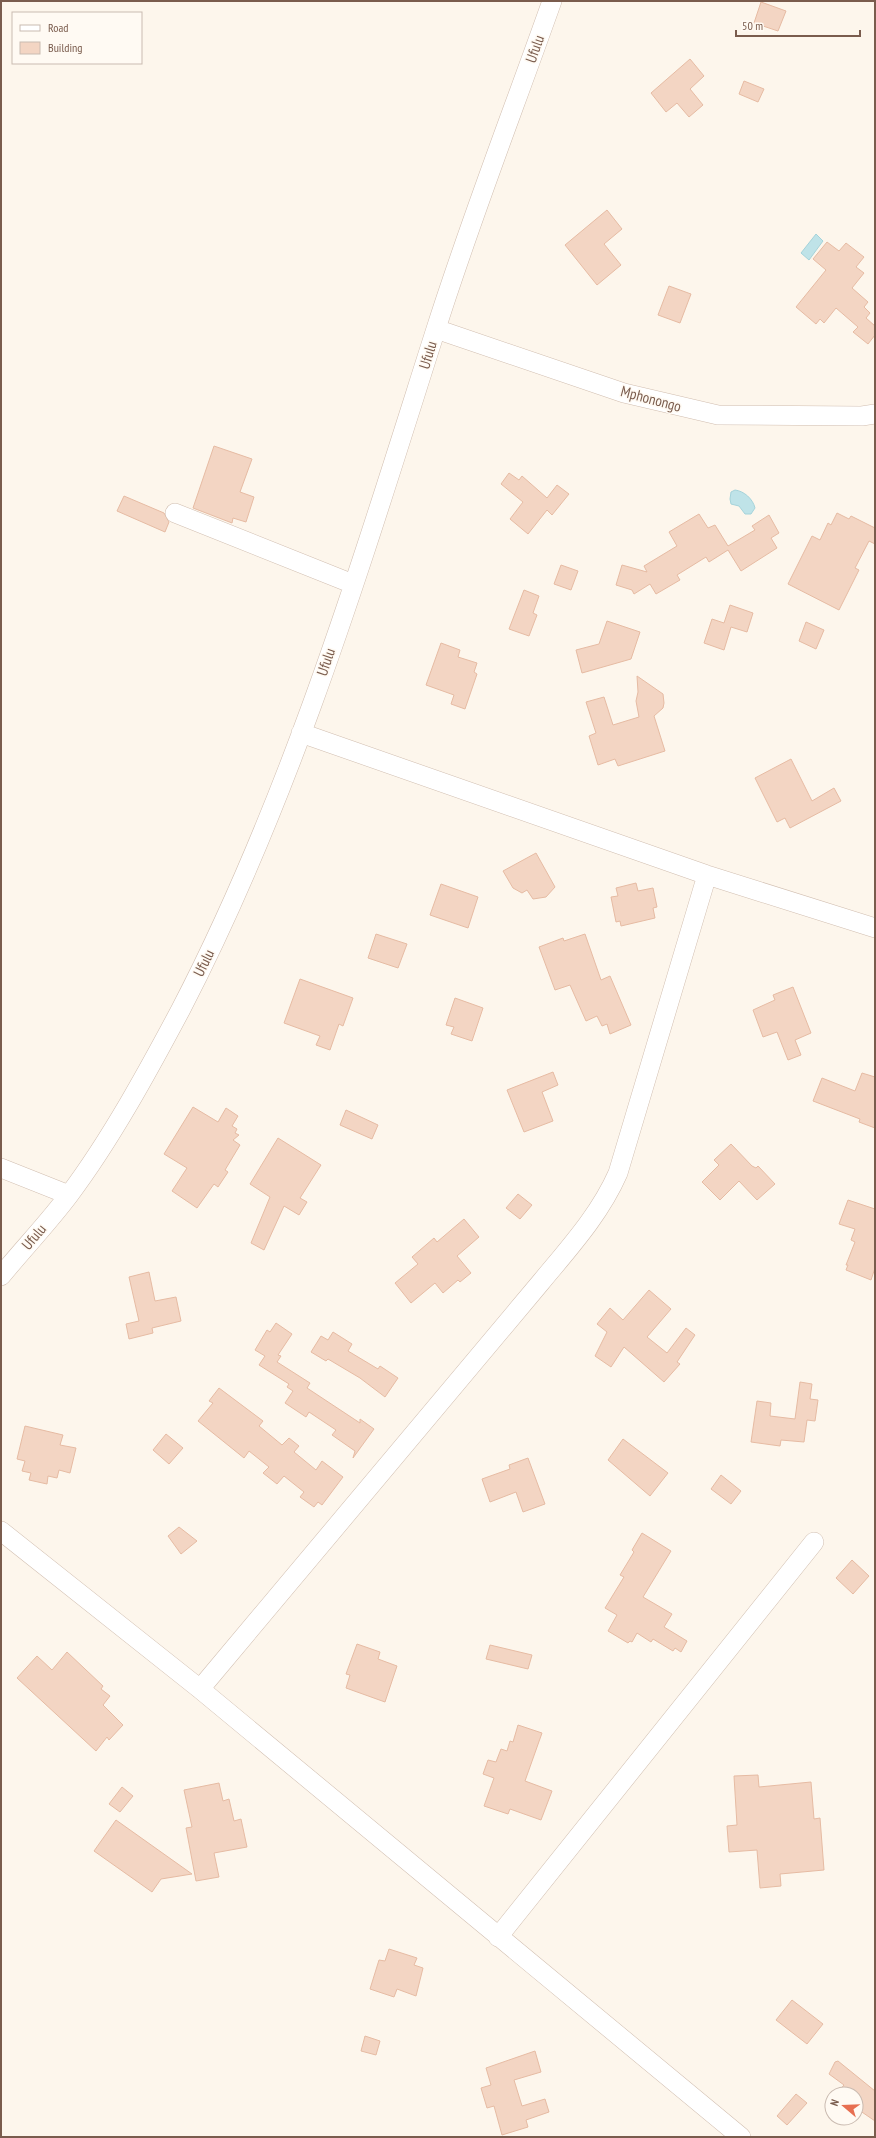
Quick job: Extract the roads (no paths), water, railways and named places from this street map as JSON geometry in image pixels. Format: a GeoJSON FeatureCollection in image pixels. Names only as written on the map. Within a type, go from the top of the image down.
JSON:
{"type":"FeatureCollection","features":[{"type":"Feature","properties":{"kind":"street","name":"Ufulu"},"geometry":{"type":"LineString","coordinates":[[1,1276],[69,1195],[154,1061],[200,972],[241,885],[301,733],[389,478],[436,329],[552,1]]}},
{"type":"Feature","properties":{"kind":"street","name":"Mphonongo"},"geometry":{"type":"LineString","coordinates":[[436,329],[624,393],[718,415],[862,416],[875,414]]}},
{"type":"Feature","properties":{"kind":"street"},"geometry":{"type":"LineString","coordinates":[[175,513],[353,584]]}},
{"type":"Feature","properties":{"kind":"street"},"geometry":{"type":"LineString","coordinates":[[301,733],[707,875],[875,928]]}},
{"type":"Feature","properties":{"kind":"street"},"geometry":{"type":"LineString","coordinates":[[200,1689],[541,1282],[595,1216],[608,1196],[618,1173],[707,875]]}},
{"type":"Feature","properties":{"kind":"street"},"geometry":{"type":"LineString","coordinates":[[1,1168],[69,1195]]}},
{"type":"Feature","properties":{"kind":"street"},"geometry":{"type":"LineString","coordinates":[[1,1531],[200,1689],[741,2137]]}},
{"type":"Feature","properties":{"kind":"street"},"geometry":{"type":"LineString","coordinates":[[498,1937],[814,1542]]}},
{"type":"Feature","properties":{"kind":"water"},"geometry":{"type":"Polygon","coordinates":[[[816,234],[823,241],[809,260],[801,253],[816,234]]]}},
{"type":"Feature","properties":{"kind":"water"},"geometry":{"type":"Polygon","coordinates":[[[735,490],[745,494],[752,502],[755,508],[751,514],[745,514],[739,506],[731,504],[731,492],[735,490]]]}}]}
